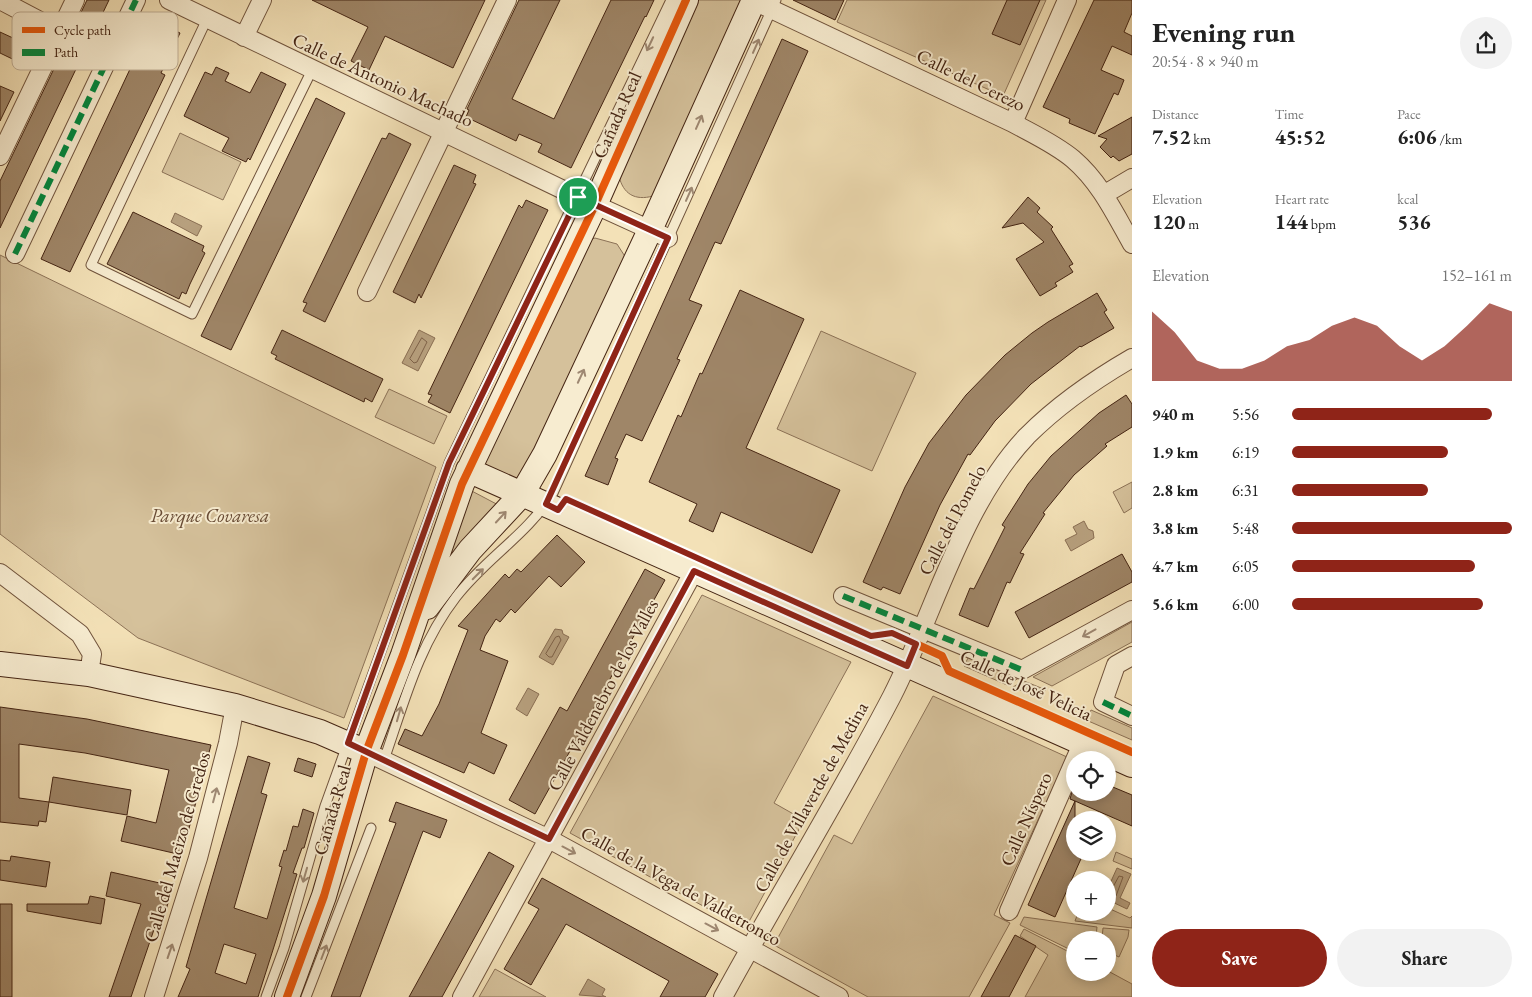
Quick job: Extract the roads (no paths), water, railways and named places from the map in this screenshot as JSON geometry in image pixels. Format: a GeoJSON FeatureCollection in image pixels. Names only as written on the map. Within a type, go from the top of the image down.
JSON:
{"type":"FeatureCollection","features":[{"type":"Feature","properties":{"kind":"street"},"geometry":{"type":"LineString","coordinates":[[0,0],[23,12]]}},
{"type":"Feature","properties":{"kind":"street"},"geometry":{"type":"LineString","coordinates":[[69,12],[75,0]]}},
{"type":"Feature","properties":{"kind":"street"},"geometry":{"type":"LineString","coordinates":[[130,12],[136,0]]}},
{"type":"Feature","properties":{"kind":"street","name":"Calle de Antonio Machado"},"geometry":{"type":"LineString","coordinates":[[169,0],[586,201],[659,234]]}},
{"type":"Feature","properties":{"kind":"street"},"geometry":{"type":"LineString","coordinates":[[244,37],[262,0]]}},
{"type":"Feature","properties":{"kind":"street"},"geometry":{"type":"LineString","coordinates":[[367,292],[507,0]]}},
{"type":"Feature","properties":{"kind":"street","name":"Cañada Real"},"geometry":{"type":"LineString","coordinates":[[287,997],[324,896],[366,752],[403,655],[468,470],[586,201],[686,0]]}},
{"type":"Feature","properties":{"kind":"street"},"geometry":{"type":"LineString","coordinates":[[1012,123],[1067,0]]}},
{"type":"Feature","properties":{"kind":"street","name":"Cañada Real"},"geometry":{"type":"LineString","coordinates":[[403,655],[432,599],[470,550],[522,494],[659,234],[764,3]]}},
{"type":"Feature","properties":{"kind":"street","name":"Calle del Cerezo"},"geometry":{"type":"LineString","coordinates":[[764,3],[1012,123],[1073,159],[1105,194],[1132,244]]}},
{"type":"Feature","properties":{"kind":"street"},"geometry":{"type":"LineString","coordinates":[[0,156],[41,70]]}},
{"type":"Feature","properties":{"kind":"street"},"geometry":{"type":"LineString","coordinates":[[15,254],[103,70]]}},
{"type":"Feature","properties":{"kind":"street"},"geometry":{"type":"LineString","coordinates":[[1105,194],[1132,178]]}},
{"type":"Feature","properties":{"kind":"street","name":"Calle del Pomelo"},"geometry":{"type":"LineString","coordinates":[[907,666],[922,628],[968,527],[995,478],[1026,438],[1061,404],[1132,358]]}},
{"type":"Feature","properties":{"kind":"street","name":"Calle de José Velicia"},"geometry":{"type":"LineString","coordinates":[[468,470],[1132,765]]}},
{"type":"Feature","properties":{"kind":"street","name":"Calle Valdenebro de los Valles"},"geometry":{"type":"LineString","coordinates":[[462,997],[694,571]]}},
{"type":"Feature","properties":{"kind":"street"},"geometry":{"type":"LineString","coordinates":[[0,573],[80,634],[92,654],[89,674]]}},
{"type":"Feature","properties":{"kind":"street","name":"Calle de José Velicia"},"geometry":{"type":"LineString","coordinates":[[837,594],[1022,670],[1132,610]]}},
{"type":"Feature","properties":{"kind":"street","name":"Calle de José Velicia"},"geometry":{"type":"LineString","coordinates":[[1132,656],[1116,665],[1103,702],[1132,716]]}},
{"type":"Feature","properties":{"kind":"street"},"geometry":{"type":"LineString","coordinates":[[0,664],[89,674],[235,706],[366,752]]}},
{"type":"Feature","properties":{"kind":"street","name":"Calle de Villaverde de Medina"},"geometry":{"type":"LineString","coordinates":[[723,997],[907,666]]}},
{"type":"Feature","properties":{"kind":"street","name":"Calle del Macizo de Gredos"},"geometry":{"type":"LineString","coordinates":[[154,997],[198,858],[228,743],[235,706]]}},
{"type":"Feature","properties":{"kind":"street","name":"Calle Níspero"},"geometry":{"type":"LineString","coordinates":[[1009,911],[1082,744]]}},
{"type":"Feature","properties":{"kind":"street","name":"Calle de la Vega de Valdetronco"},"geometry":{"type":"LineString","coordinates":[[366,752],[549,839],[839,997]]}},
{"type":"Feature","properties":{"kind":"lane"},"geometry":{"type":"LineString","coordinates":[[366,752],[449,463],[586,201],[671,0]]}},
{"type":"Feature","properties":{"kind":"lane"},"geometry":{"type":"LineString","coordinates":[[207,18],[91,265],[99,269],[192,314],[312,70]]}},
{"type":"Feature","properties":{"kind":"lane"},"geometry":{"type":"LineString","coordinates":[[266,997],[284,948],[325,806],[366,752],[404,697],[426,643],[456,596],[546,504],[659,234]]}},
{"type":"Feature","properties":{"kind":"lane"},"geometry":{"type":"LineString","coordinates":[[306,997],[371,828]]}},
{"type":"Feature","properties":{"kind":"water"},"geometry":{"type":"Polygon","coordinates":[[[175,213],[202,226],[197,236],[171,222],[175,213]]]}},
{"type":"Feature","properties":{"kind":"water"},"geometry":{"type":"Polygon","coordinates":[[[419,330],[435,338],[418,371],[402,363],[419,330]]]}},
{"type":"Feature","properties":{"kind":"water"},"geometry":{"type":"Polygon","coordinates":[[[1084,521],[1088,529],[1093,531],[1094,538],[1071,551],[1065,540],[1077,534],[1073,527],[1084,521]]]}},
{"type":"Feature","properties":{"kind":"water"},"geometry":{"type":"Polygon","coordinates":[[[555,629],[562,630],[563,634],[569,637],[553,665],[539,657],[555,629]]]}},
{"type":"Feature","properties":{"kind":"water"},"geometry":{"type":"Polygon","coordinates":[[[528,688],[539,694],[527,716],[516,709],[528,688]]]}},
{"type":"Feature","properties":{"kind":"water"},"geometry":{"type":"Polygon","coordinates":[[[1117,868],[1131,874],[1120,898],[1130,903],[1127,909],[1116,904],[1117,868]]]}},
{"type":"Feature","properties":{"kind":"water"},"geometry":{"type":"Polygon","coordinates":[[[588,979],[605,989],[602,995],[606,997],[579,995],[588,979]]]}},
{"type":"Feature","properties":{"kind":"park label","name":"Parque Covaresa"},"geometry":{"type":"Point","coordinates":[210,515]}}]}
